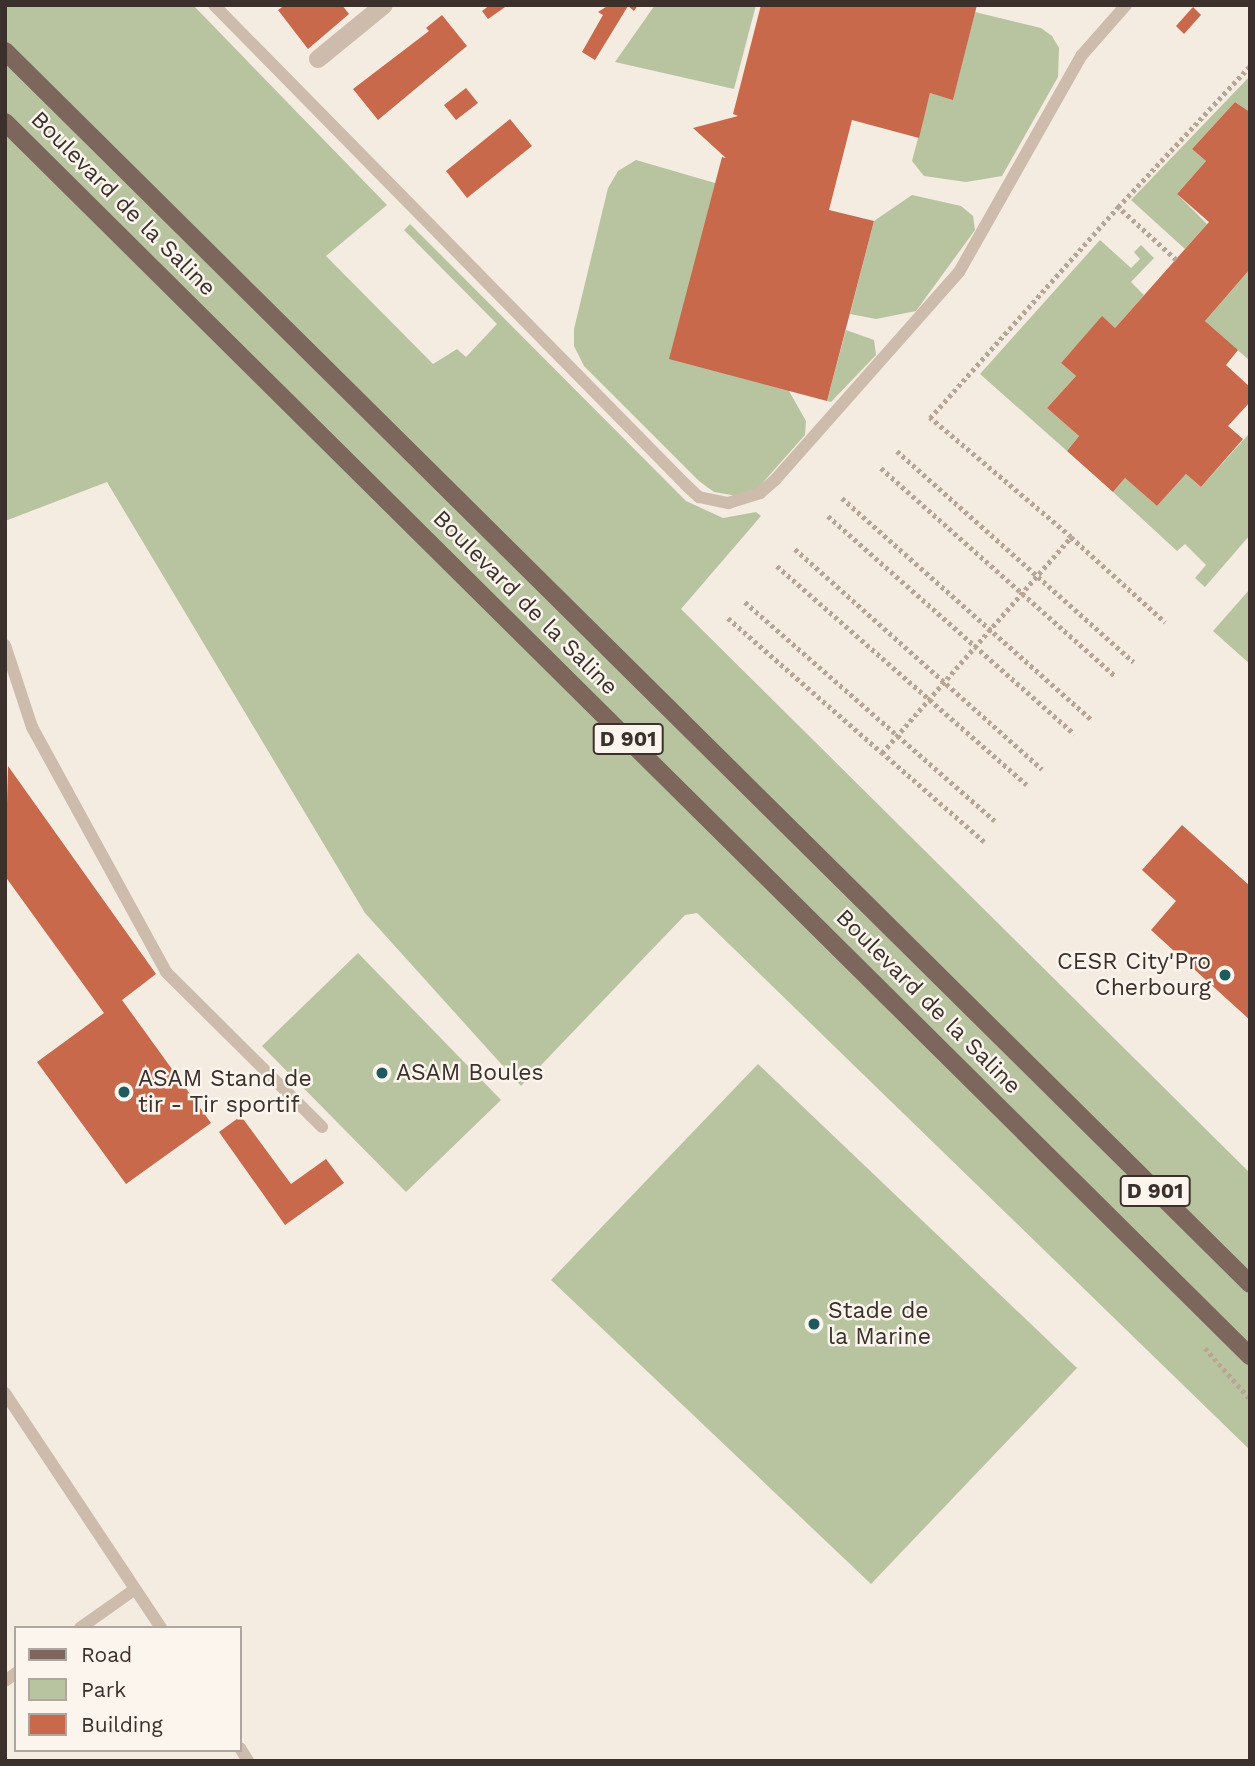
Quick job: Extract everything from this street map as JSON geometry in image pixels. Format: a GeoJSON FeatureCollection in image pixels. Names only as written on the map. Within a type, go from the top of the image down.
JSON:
{"type":"FeatureCollection","features":[{"type":"Feature","properties":{"kind":"main road","name":"Boulevard de la Saline"},"geometry":{"type":"LineString","coordinates":[[5,51],[1250,1284]]}},
{"type":"Feature","properties":{"kind":"main road","name":"Boulevard de la Saline"},"geometry":{"type":"LineString","coordinates":[[5,122],[1250,1356]]}},
{"type":"Feature","properties":{"kind":"street"},"geometry":{"type":"LineString","coordinates":[[318,59],[384,5]]}},
{"type":"Feature","properties":{"kind":"lane"},"geometry":{"type":"LineString","coordinates":[[214,5],[686,485],[706,500],[728,503],[760,493],[775,481],[959,272],[1082,55],[1126,5]]}},
{"type":"Feature","properties":{"kind":"lane"},"geometry":{"type":"LineString","coordinates":[[5,645],[32,727],[166,972],[322,1127]]}},
{"type":"Feature","properties":{"kind":"lane"},"geometry":{"type":"LineString","coordinates":[[5,1393],[159,1626]]}},
{"type":"Feature","properties":{"kind":"lane"},"geometry":{"type":"LineString","coordinates":[[83,1626],[135,1589]]}},
{"type":"Feature","properties":{"kind":"path"},"geometry":{"type":"LineString","coordinates":[[1165,622],[1071,537],[930,418],[1118,207],[1250,66]]}},
{"type":"Feature","properties":{"kind":"path"},"geometry":{"type":"LineString","coordinates":[[1118,207],[1175,260]]}},
{"type":"Feature","properties":{"kind":"path"},"geometry":{"type":"LineString","coordinates":[[897,451],[1134,662]]}},
{"type":"Feature","properties":{"kind":"path"},"geometry":{"type":"LineString","coordinates":[[881,468],[1116,677]]}},
{"type":"Feature","properties":{"kind":"path"},"geometry":{"type":"LineString","coordinates":[[842,498],[1091,719]]}},
{"type":"Feature","properties":{"kind":"path"},"geometry":{"type":"LineString","coordinates":[[828,516],[1074,734]]}},
{"type":"Feature","properties":{"kind":"path"},"geometry":{"type":"LineString","coordinates":[[882,753],[1071,537]]}},
{"type":"Feature","properties":{"kind":"path"},"geometry":{"type":"LineString","coordinates":[[795,549],[1042,769]]}},
{"type":"Feature","properties":{"kind":"path"},"geometry":{"type":"LineString","coordinates":[[777,566],[1027,785]]}},
{"type":"Feature","properties":{"kind":"path"},"geometry":{"type":"LineString","coordinates":[[745,601],[896,737],[995,821]]}},
{"type":"Feature","properties":{"kind":"path"},"geometry":{"type":"LineString","coordinates":[[728,618],[984,842]]}},
{"type":"Feature","properties":{"kind":"green space"},"geometry":{"type":"Polygon","coordinates":[[[5,5],[193,5],[387,205],[326,256],[433,364],[457,349],[466,357],[497,324],[404,230],[410,224],[686,501],[723,518],[756,512],[761,516],[681,609],[1250,1173],[1250,1450],[697,913],[685,915],[521,1086],[365,913],[107,482],[5,521],[5,5]]]}},
{"type":"Feature","properties":{"kind":"green space"},"geometry":{"type":"Polygon","coordinates":[[[655,5],[756,5],[734,89],[615,62],[655,5]]]}},
{"type":"Feature","properties":{"kind":"green space"},"geometry":{"type":"Polygon","coordinates":[[[975,12],[1041,28],[1052,36],[1059,48],[1058,77],[1002,176],[966,182],[924,176],[912,161],[930,93],[953,99],[975,12]]]}},
{"type":"Feature","properties":{"kind":"green space"},"geometry":{"type":"Polygon","coordinates":[[[1250,76],[1250,112],[1235,102],[1192,149],[1206,161],[1177,194],[1207,224],[1185,249],[1131,200],[1250,76]]]}},
{"type":"Feature","properties":{"kind":"green space"},"geometry":{"type":"Polygon","coordinates":[[[636,160],[715,183],[789,391],[806,421],[805,435],[758,488],[737,496],[714,492],[699,481],[584,366],[574,346],[574,329],[608,188],[618,171],[636,160]]]}},
{"type":"Feature","properties":{"kind":"green space"},"geometry":{"type":"Polygon","coordinates":[[[912,195],[961,206],[973,216],[975,230],[916,311],[876,319],[850,314],[874,221],[912,195]]]}},
{"type":"Feature","properties":{"kind":"green space"},"geometry":{"type":"Polygon","coordinates":[[[1100,240],[1131,268],[1140,259],[1134,252],[1141,245],[1154,258],[1131,282],[1144,295],[1115,328],[1102,317],[1061,363],[1076,376],[1047,408],[1079,436],[1067,451],[980,374],[1100,240]]]}},
{"type":"Feature","properties":{"kind":"green space"},"geometry":{"type":"Polygon","coordinates":[[[1250,269],[1250,361],[1205,321],[1250,269]]]}},
{"type":"Feature","properties":{"kind":"green space"},"geometry":{"type":"Polygon","coordinates":[[[846,330],[874,340],[876,355],[831,402],[827,401],[846,330]]]}},
{"type":"Feature","properties":{"kind":"green space"},"geometry":{"type":"Polygon","coordinates":[[[1248,435],[1250,535],[1205,587],[1195,578],[1206,565],[1185,544],[1177,551],[1113,492],[1125,478],[1157,506],[1186,474],[1201,487],[1248,435]]]}},
{"type":"Feature","properties":{"kind":"green space"},"geometry":{"type":"Polygon","coordinates":[[[1250,589],[1250,664],[1213,631],[1250,589]]]}},
{"type":"Feature","properties":{"kind":"green space","name":"ASAM Boules"},"geometry":{"type":"Polygon","coordinates":[[[358,953],[501,1100],[406,1192],[262,1046],[358,953]]]}},
{"type":"Feature","properties":{"kind":"green space","name":"Stade de la Marine"},"geometry":{"type":"Polygon","coordinates":[[[758,1064],[1077,1368],[871,1584],[551,1280],[758,1064]]]}},
{"type":"Feature","properties":{"kind":"building"},"geometry":{"type":"Polygon","coordinates":[[[285,5],[342,5],[349,14],[308,49],[278,10],[285,5]]]}},
{"type":"Feature","properties":{"kind":"building"},"geometry":{"type":"Polygon","coordinates":[[[490,5],[508,5],[488,19],[482,11],[490,5]]]}},
{"type":"Feature","properties":{"kind":"building"},"geometry":{"type":"Polygon","coordinates":[[[609,5],[638,5],[634,11],[628,6],[595,60],[582,52],[603,15],[598,12],[609,5]]]}},
{"type":"Feature","properties":{"kind":"building"},"geometry":{"type":"Polygon","coordinates":[[[761,5],[977,5],[953,100],[930,93],[919,138],[852,120],[829,210],[874,221],[827,401],[669,359],[722,157],[726,158],[693,128],[738,116],[733,114],[761,5]]]}},
{"type":"Feature","properties":{"kind":"building"},"geometry":{"type":"Polygon","coordinates":[[[1193,7],[1201,15],[1184,34],[1176,26],[1193,7]]]}},
{"type":"Feature","properties":{"kind":"building"},"geometry":{"type":"Polygon","coordinates":[[[442,15],[467,46],[378,120],[353,89],[429,31],[426,28],[442,15]]]}},
{"type":"Feature","properties":{"kind":"building"},"geometry":{"type":"Polygon","coordinates":[[[466,88],[478,103],[456,120],[444,105],[466,88]]]}},
{"type":"Feature","properties":{"kind":"building"},"geometry":{"type":"Polygon","coordinates":[[[1235,102],[1250,112],[1250,269],[1205,321],[1238,350],[1226,365],[1250,387],[1250,402],[1228,426],[1243,439],[1201,487],[1186,474],[1157,506],[1125,478],[1113,492],[1067,451],[1079,436],[1047,408],[1076,376],[1061,363],[1102,316],[1115,328],[1209,222],[1177,194],[1206,161],[1192,149],[1235,102]]]}},
{"type":"Feature","properties":{"kind":"building"},"geometry":{"type":"Polygon","coordinates":[[[510,119],[532,146],[467,198],[446,171],[510,119]]]}},
{"type":"Feature","properties":{"kind":"building"},"geometry":{"type":"Polygon","coordinates":[[[8,766],[156,974],[122,1000],[211,1123],[126,1184],[37,1062],[104,1013],[5,876],[8,766]]]}},
{"type":"Feature","properties":{"kind":"building","name":"CESR City'Pro Cherbourg"},"geometry":{"type":"Polygon","coordinates":[[[1182,825],[1250,886],[1250,1020],[1151,930],[1176,901],[1142,870],[1182,825]]]}},
{"type":"Feature","properties":{"kind":"building"},"geometry":{"type":"Polygon","coordinates":[[[241,1116],[291,1184],[326,1159],[344,1183],[285,1225],[219,1132],[241,1116]]]}},
{"type":"Feature","properties":{"kind":"place","name":"CESR City'Pro Cherbourg"},"geometry":{"type":"Point","coordinates":[1225,975]}},
{"type":"Feature","properties":{"kind":"place","name":"ASAM Boules"},"geometry":{"type":"Point","coordinates":[382,1073]}},
{"type":"Feature","properties":{"kind":"place","name":"ASAM Stand de tir - Tir sportif"},"geometry":{"type":"Point","coordinates":[124,1092]}},
{"type":"Feature","properties":{"kind":"place","name":"Stade de la Marine"},"geometry":{"type":"Point","coordinates":[814,1324]}}]}
